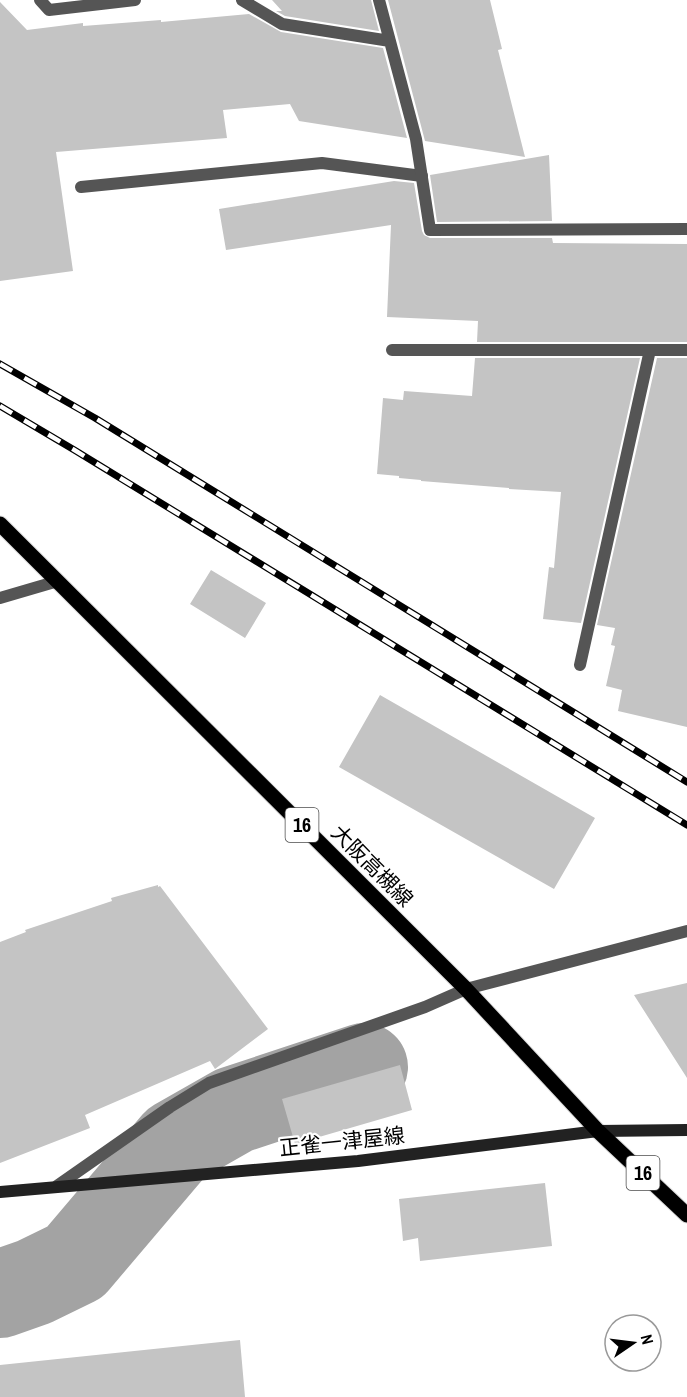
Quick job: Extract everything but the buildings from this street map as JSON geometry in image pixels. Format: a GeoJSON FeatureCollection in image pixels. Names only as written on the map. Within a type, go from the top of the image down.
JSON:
{"type":"FeatureCollection","features":[{"type":"Feature","properties":{"kind":"main road","name":"大阪高槻線"},"geometry":{"type":"LineString","coordinates":[[0,524],[466,990],[598,1131],[687,1215]]}},
{"type":"Feature","properties":{"kind":"main road","name":"正雀一津屋線"},"geometry":{"type":"LineString","coordinates":[[0,1192],[358,1161],[598,1131],[687,1130]]}},
{"type":"Feature","properties":{"kind":"street"},"geometry":{"type":"LineString","coordinates":[[40,0],[49,10],[135,0]]}},
{"type":"Feature","properties":{"kind":"street"},"geometry":{"type":"LineString","coordinates":[[242,0],[282,24],[390,41]]}},
{"type":"Feature","properties":{"kind":"street"},"geometry":{"type":"LineString","coordinates":[[379,0],[417,139],[430,230],[687,229]]}},
{"type":"Feature","properties":{"kind":"street"},"geometry":{"type":"LineString","coordinates":[[81,187],[322,163],[422,176]]}},
{"type":"Feature","properties":{"kind":"street"},"geometry":{"type":"LineString","coordinates":[[392,350],[687,350]]}},
{"type":"Feature","properties":{"kind":"street"},"geometry":{"type":"LineString","coordinates":[[580,665],[650,350]]}},
{"type":"Feature","properties":{"kind":"street"},"geometry":{"type":"LineString","coordinates":[[0,598],[58,581]]}},
{"type":"Feature","properties":{"kind":"street"},"geometry":{"type":"LineString","coordinates":[[57,1186],[170,1107],[209,1083],[425,1007],[466,990],[687,931]]}},
{"type":"Feature","properties":{"kind":"waterway"},"geometry":{"type":"LineString","coordinates":[[0,1294],[34,1282],[75,1262],[176,1143],[234,1110],[364,1067]]}},
{"type":"Feature","properties":{"kind":"railway"},"geometry":{"type":"LineString","coordinates":[[0,364],[95,418],[687,782]]}},
{"type":"Feature","properties":{"kind":"railway"},"geometry":{"type":"LineString","coordinates":[[0,406],[687,825]]}}]}
